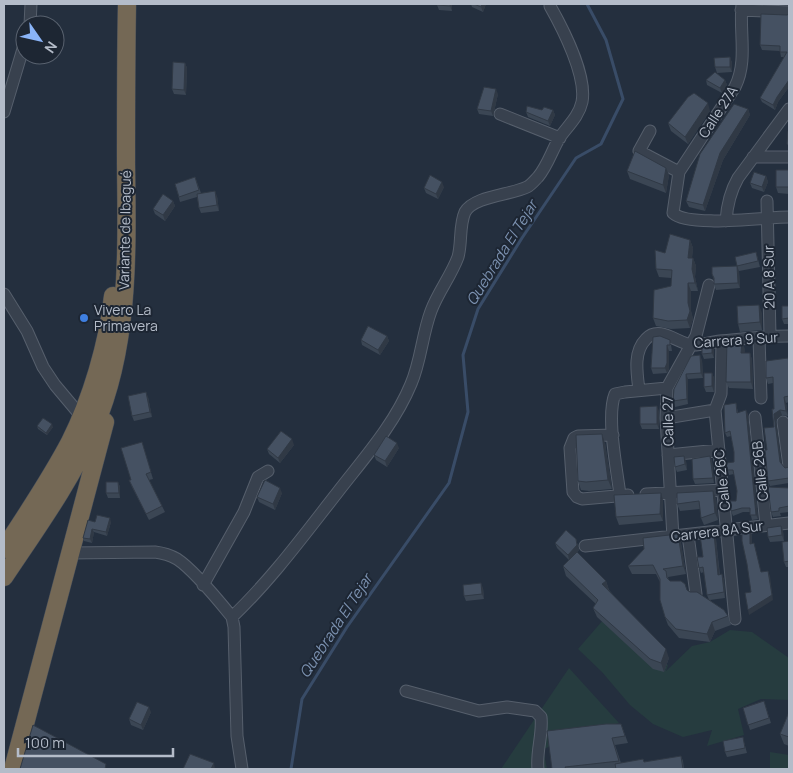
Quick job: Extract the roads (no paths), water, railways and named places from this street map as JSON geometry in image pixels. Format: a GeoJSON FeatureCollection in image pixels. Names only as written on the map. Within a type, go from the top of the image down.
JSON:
{"type":"FeatureCollection","features":[{"type":"Feature","properties":{"kind":"highway","name":"Variante de Ibagué"},"geometry":{"type":"LineString","coordinates":[[4,549],[44,488],[70,441],[98,367],[111,310],[117,253],[116,4]]}},
{"type":"Feature","properties":{"kind":"highway","name":"Variante de Ibagué"},"geometry":{"type":"LineString","coordinates":[[4,577],[47,514],[72,472],[94,428],[109,385],[123,310],[127,245],[125,70],[127,4]]}},
{"type":"Feature","properties":{"kind":"highway"},"geometry":{"type":"LineString","coordinates":[[13,769],[110,404],[109,385]]}},
{"type":"Feature","properties":{"kind":"street"},"geometry":{"type":"LineString","coordinates":[[232,617],[250,600],[301,539],[372,449],[404,400],[419,361],[424,334],[432,309],[458,257],[463,219],[466,211],[473,204],[528,186],[538,177],[560,138],[577,114],[582,102],[575,60],[566,36],[550,6]]}},
{"type":"Feature","properties":{"kind":"street"},"geometry":{"type":"LineString","coordinates":[[742,7],[789,12]]}},
{"type":"Feature","properties":{"kind":"street","name":"Calle 27A"},"geometry":{"type":"LineString","coordinates":[[726,221],[685,219],[676,215],[673,208],[679,172],[741,76],[742,7]]}},
{"type":"Feature","properties":{"kind":"street"},"geometry":{"type":"LineString","coordinates":[[4,112],[18,65]]}},
{"type":"Feature","properties":{"kind":"street"},"geometry":{"type":"LineString","coordinates":[[788,112],[753,157],[731,190],[726,221],[789,217]]}},
{"type":"Feature","properties":{"kind":"street"},"geometry":{"type":"LineString","coordinates":[[500,114],[560,138]]}},
{"type":"Feature","properties":{"kind":"street"},"geometry":{"type":"LineString","coordinates":[[650,131],[639,151],[679,172]]}},
{"type":"Feature","properties":{"kind":"street"},"geometry":{"type":"LineString","coordinates":[[753,157],[789,157]]}},
{"type":"Feature","properties":{"kind":"street","name":"20 A 8 Sur"},"geometry":{"type":"LineString","coordinates":[[765,337],[767,201]]}},
{"type":"Feature","properties":{"kind":"street","name":"Calle 27"},"geometry":{"type":"LineString","coordinates":[[673,537],[666,418],[667,388],[692,346],[709,285]]}},
{"type":"Feature","properties":{"kind":"street"},"geometry":{"type":"LineString","coordinates":[[4,294],[26,331],[43,367],[55,385],[81,416]]}},
{"type":"Feature","properties":{"kind":"street","name":"Carrera 9 Sur"},"geometry":{"type":"LineString","coordinates":[[639,390],[636,366],[640,349],[647,338],[654,334],[664,335],[692,346],[722,341],[789,336]]}},
{"type":"Feature","properties":{"kind":"street"},"geometry":{"type":"LineString","coordinates":[[761,398],[765,337]]}},
{"type":"Feature","properties":{"kind":"street","name":"Calle 26C"},"geometry":{"type":"LineString","coordinates":[[722,341],[721,394],[715,410],[728,530],[735,619]]}},
{"type":"Feature","properties":{"kind":"street"},"geometry":{"type":"LineString","coordinates":[[620,495],[613,435],[612,406],[615,394],[667,388]]}},
{"type":"Feature","properties":{"kind":"street"},"geometry":{"type":"LineString","coordinates":[[666,418],[715,410]]}},
{"type":"Feature","properties":{"kind":"street","name":"Calle 26B"},"geometry":{"type":"LineString","coordinates":[[755,417],[766,525]]}},
{"type":"Feature","properties":{"kind":"street"},"geometry":{"type":"LineString","coordinates":[[783,422],[789,463]]}},
{"type":"Feature","properties":{"kind":"street"},"geometry":{"type":"LineString","coordinates":[[613,435],[578,436],[574,438],[570,448],[572,486],[573,492],[582,500],[620,495],[724,490]]}},
{"type":"Feature","properties":{"kind":"street"},"geometry":{"type":"LineString","coordinates":[[668,455],[719,450]]}},
{"type":"Feature","properties":{"kind":"street"},"geometry":{"type":"LineString","coordinates":[[203,585],[244,512],[258,477],[268,471]]}},
{"type":"Feature","properties":{"kind":"street","name":"Carrera 8A Sur"},"geometry":{"type":"LineString","coordinates":[[584,546],[789,523]]}},
{"type":"Feature","properties":{"kind":"street"},"geometry":{"type":"LineString","coordinates":[[688,535],[689,582],[696,594]]}},
{"type":"Feature","properties":{"kind":"street"},"geometry":{"type":"LineString","coordinates":[[70,553],[155,552],[167,554],[178,560],[232,617],[234,627],[237,736],[242,769]]}},
{"type":"Feature","properties":{"kind":"street"},"geometry":{"type":"LineString","coordinates":[[406,691],[479,711],[507,707],[534,711],[541,717],[542,726],[536,758],[538,769]]}},
{"type":"Feature","properties":{"kind":"waterway","name":"Quebrada El Tejar"},"geometry":{"type":"LineString","coordinates":[[291,769],[302,699],[347,627],[449,483],[468,412],[463,355],[478,309],[522,238],[576,158],[601,144],[623,99],[606,40],[587,4]]}},
{"type":"Feature","properties":{"kind":"place","name":"Vivero La Primavera"},"geometry":{"type":"Point","coordinates":[84,318]}}]}
